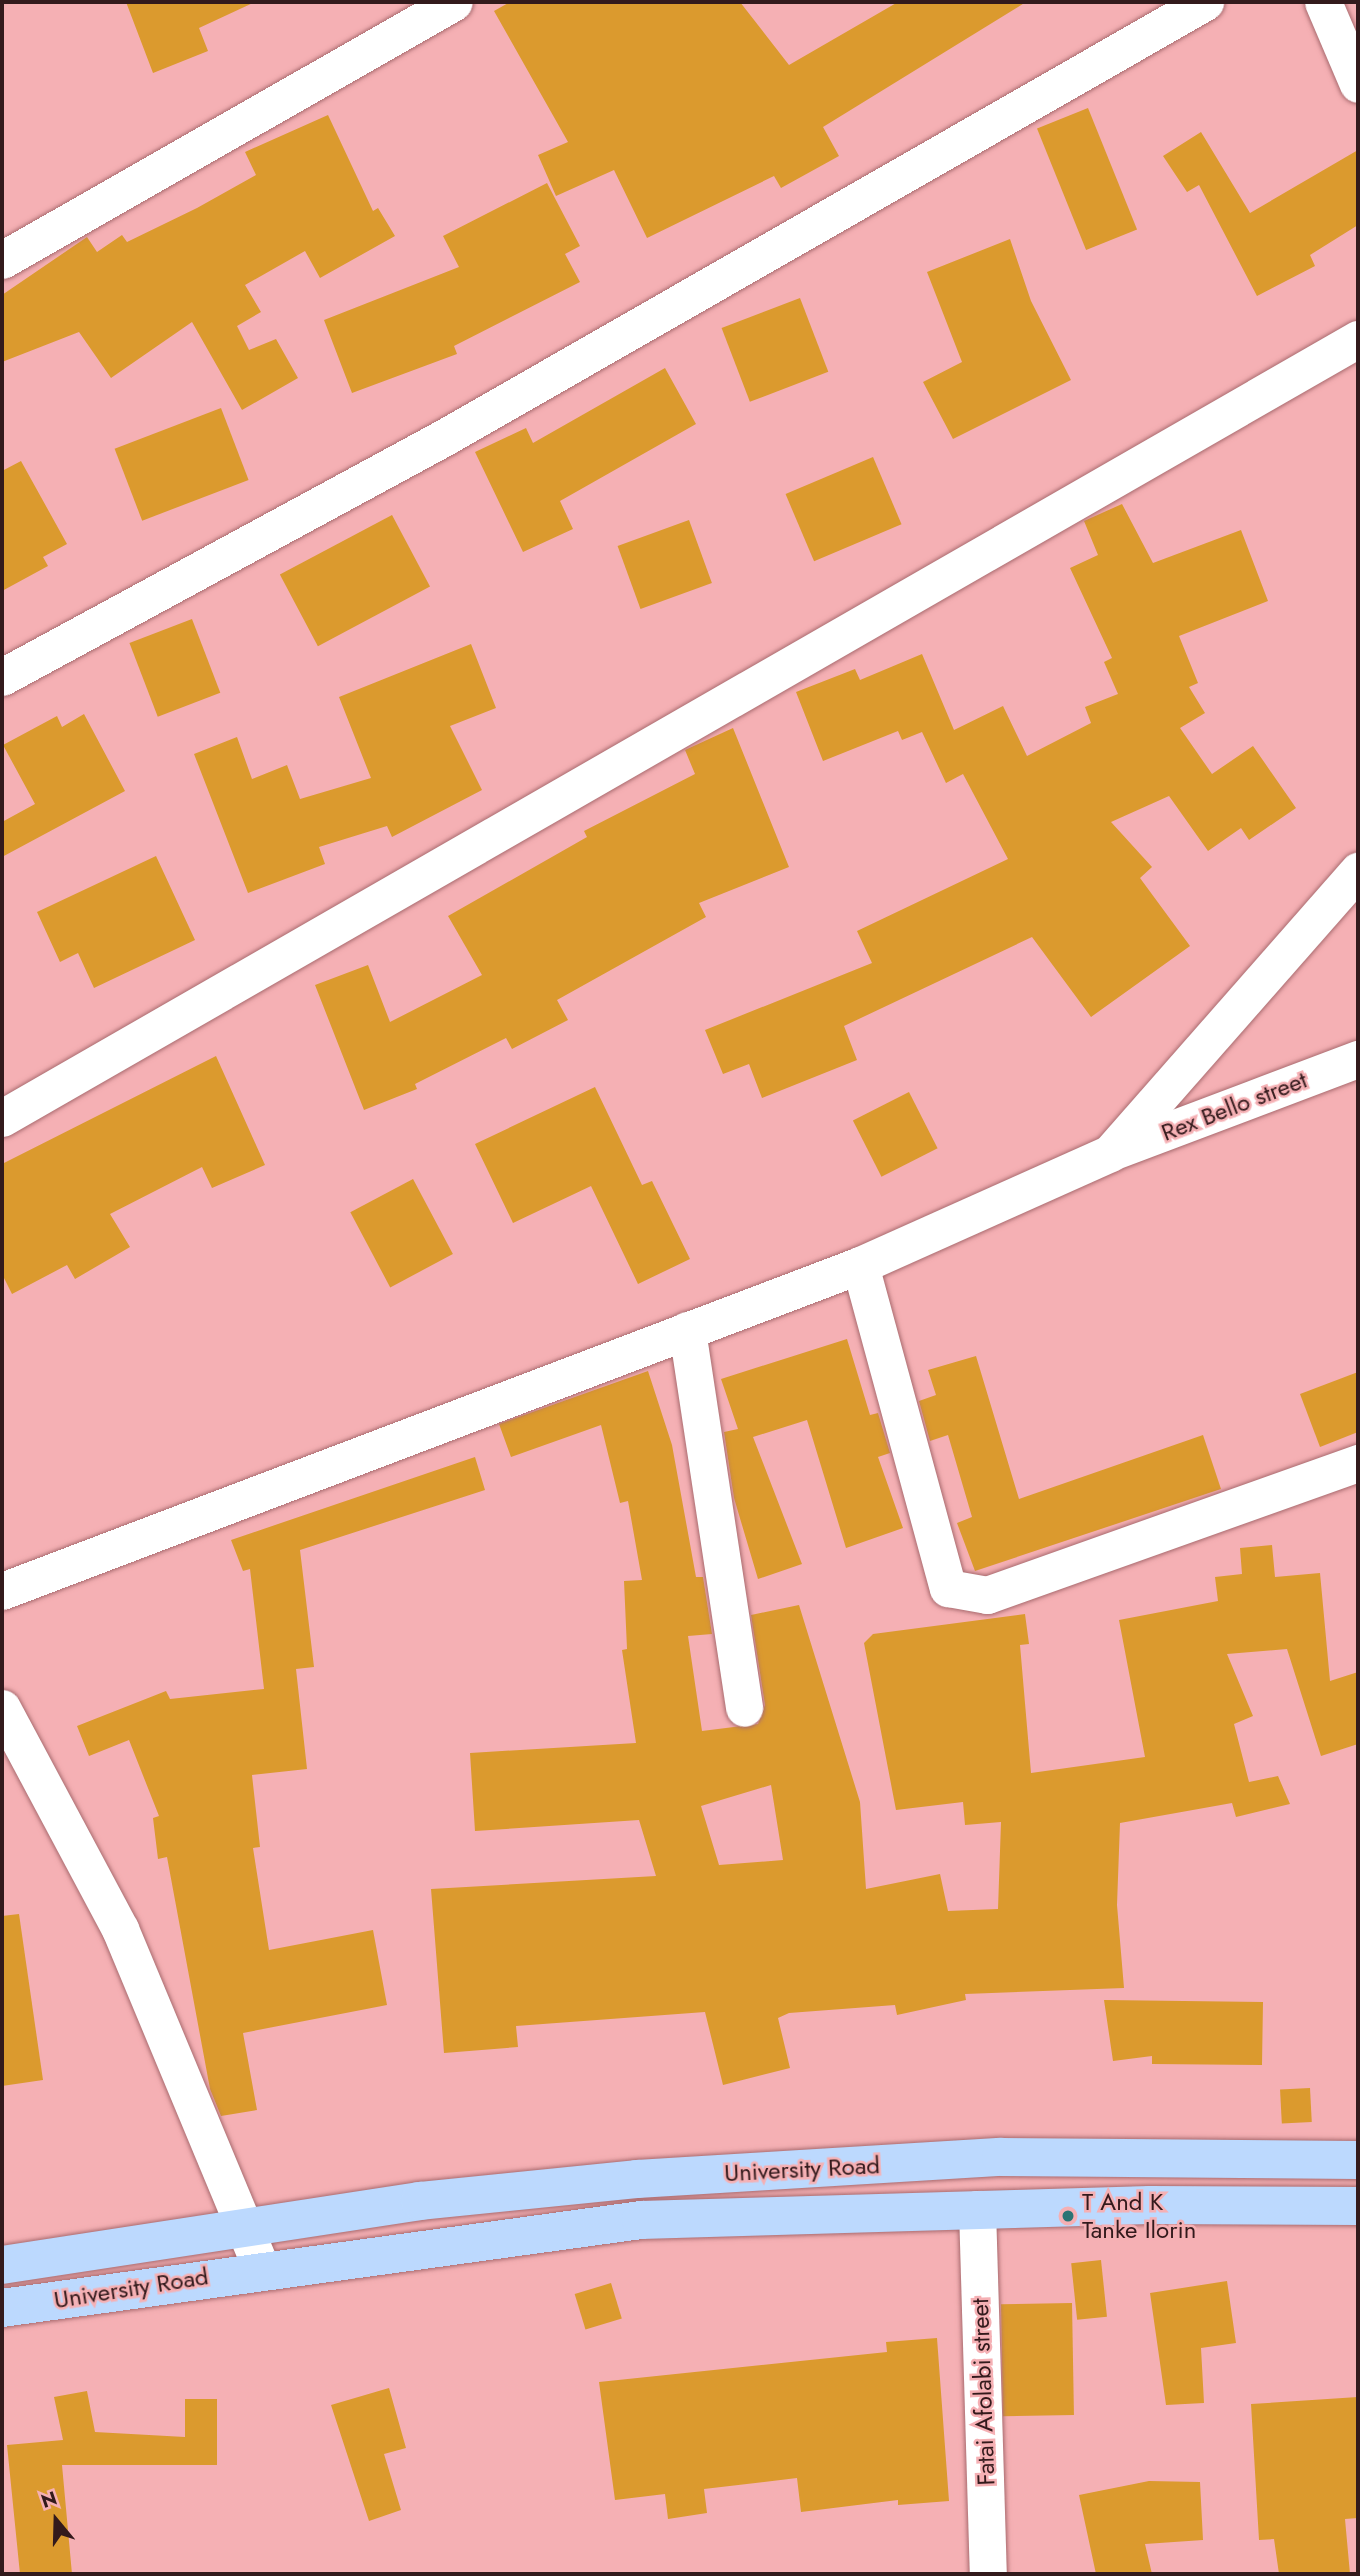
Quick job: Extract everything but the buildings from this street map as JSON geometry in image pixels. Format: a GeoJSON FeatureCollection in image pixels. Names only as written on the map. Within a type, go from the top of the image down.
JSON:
{"type":"FeatureCollection","features":[{"type":"Feature","properties":{"kind":"main road","name":"University Road"},"geometry":{"type":"LineString","coordinates":[[2,2265],[248,2227],[637,2179],[988,2158],[1358,2161]]}},
{"type":"Feature","properties":{"kind":"main road","name":"University Road"},"geometry":{"type":"LineString","coordinates":[[2,2308],[261,2267],[641,2220],[978,2209],[1358,2206]]}},
{"type":"Feature","properties":{"kind":"street"},"geometry":{"type":"LineString","coordinates":[[2,260],[454,2]]}},
{"type":"Feature","properties":{"kind":"street"},"geometry":{"type":"LineString","coordinates":[[2,677],[445,437],[1205,2]]}},
{"type":"Feature","properties":{"kind":"street"},"geometry":{"type":"LineString","coordinates":[[1323,2],[1358,84]]}},
{"type":"Feature","properties":{"kind":"street"},"geometry":{"type":"LineString","coordinates":[[2,1118],[1358,339]]}},
{"type":"Feature","properties":{"kind":"street"},"geometry":{"type":"LineString","coordinates":[[1110,1153],[1358,871]]}},
{"type":"Feature","properties":{"kind":"street","name":"Rex Bello street"},"geometry":{"type":"LineString","coordinates":[[2,1591],[860,1265],[1110,1153],[1358,1059]]}},
{"type":"Feature","properties":{"kind":"street"},"geometry":{"type":"LineString","coordinates":[[860,1265],[948,1588],[987,1595],[1358,1463]]}},
{"type":"Feature","properties":{"kind":"street"},"geometry":{"type":"LineString","coordinates":[[687,1330],[744,1708]]}},
{"type":"Feature","properties":{"kind":"street"},"geometry":{"type":"LineString","coordinates":[[2,1708],[120,1929],[248,2227],[261,2267]]}},
{"type":"Feature","properties":{"kind":"street","name":"Fatai Afolabi street"},"geometry":{"type":"LineString","coordinates":[[978,2209],[988,2574]]}},
{"type":"Feature","properties":{"kind":"place","name":"T And K Tanke Ilorin"},"geometry":{"type":"Point","coordinates":[1068,2216]}}]}
